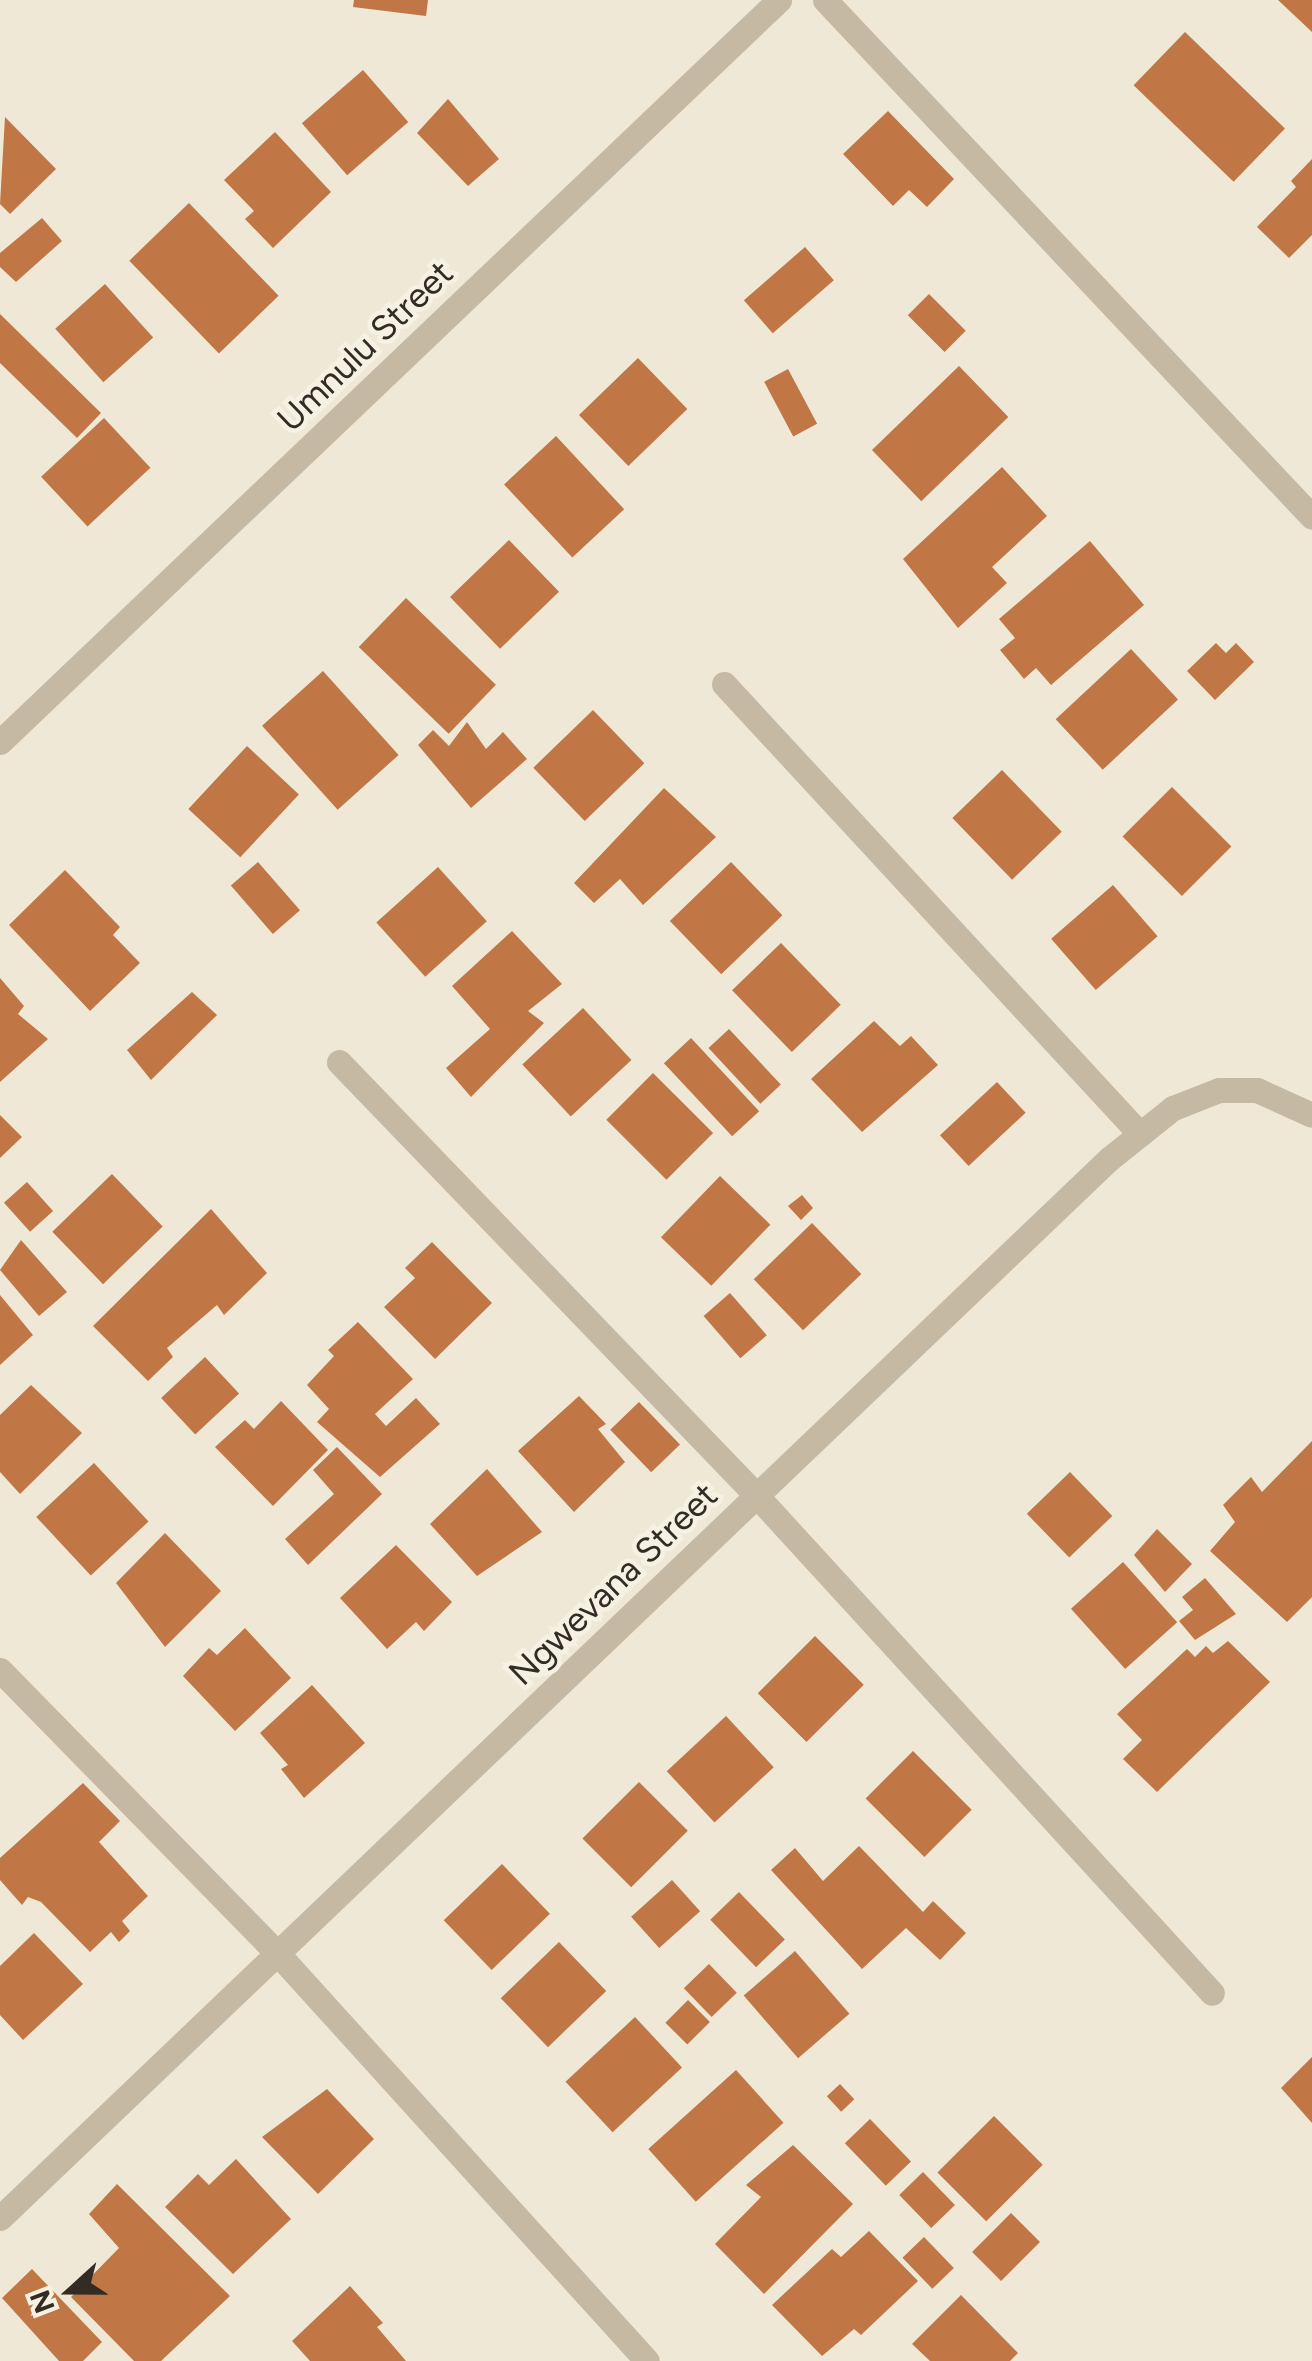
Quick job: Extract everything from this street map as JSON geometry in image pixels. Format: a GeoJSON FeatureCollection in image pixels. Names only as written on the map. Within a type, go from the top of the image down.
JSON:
{"type":"FeatureCollection","features":[{"type":"Feature","properties":{"kind":"street","name":"Umnulu Street"},"geometry":{"type":"LineString","coordinates":[[0,742],[779,0]]}},
{"type":"Feature","properties":{"kind":"street"},"geometry":{"type":"LineString","coordinates":[[825,0],[1312,518]]}},
{"type":"Feature","properties":{"kind":"street"},"geometry":{"type":"LineString","coordinates":[[724,684],[1140,1134]]}},
{"type":"Feature","properties":{"kind":"street"},"geometry":{"type":"LineString","coordinates":[[339,1062],[756,1496],[1212,1993]]}},
{"type":"Feature","properties":{"kind":"street","name":"Ngwevana Street"},"geometry":{"type":"LineString","coordinates":[[0,2218],[1140,1134],[1172,1108],[1219,1090],[1257,1090],[1312,1115]]}},
{"type":"Feature","properties":{"kind":"street"},"geometry":{"type":"LineString","coordinates":[[0,1670],[278,1954],[648,2361]]}},
{"type":"Feature","properties":{"kind":"building"},"geometry":{"type":"Polygon","coordinates":[[[354,0],[428,0],[426,16],[353,7],[354,0]]]}},
{"type":"Feature","properties":{"kind":"building"},"geometry":{"type":"Polygon","coordinates":[[[1278,0],[1312,0],[1312,32],[1278,0]]]}},
{"type":"Feature","properties":{"kind":"building"},"geometry":{"type":"Polygon","coordinates":[[[1185,32],[1285,129],[1234,182],[1134,85],[1185,32]]]}},
{"type":"Feature","properties":{"kind":"building"},"geometry":{"type":"Polygon","coordinates":[[[363,70],[408,122],[347,175],[302,123],[363,70]]]}},
{"type":"Feature","properties":{"kind":"building"},"geometry":{"type":"Polygon","coordinates":[[[448,99],[499,159],[468,186],[417,133],[448,99]]]}},
{"type":"Feature","properties":{"kind":"building"},"geometry":{"type":"Polygon","coordinates":[[[888,111],[954,179],[927,207],[909,190],[893,206],[843,154],[888,111]]]}},
{"type":"Feature","properties":{"kind":"building"},"geometry":{"type":"Polygon","coordinates":[[[5,117],[56,169],[10,214],[0,204],[5,117]]]}},
{"type":"Feature","properties":{"kind":"building"},"geometry":{"type":"Polygon","coordinates":[[[275,132],[331,192],[273,248],[245,219],[254,211],[224,180],[275,132]]]}},
{"type":"Feature","properties":{"kind":"building"},"geometry":{"type":"Polygon","coordinates":[[[1312,159],[1312,235],[1289,258],[1257,227],[1296,187],[1291,181],[1312,159]]]}},
{"type":"Feature","properties":{"kind":"building"},"geometry":{"type":"Polygon","coordinates":[[[189,203],[279,296],[219,353],[129,261],[189,203]]]}},
{"type":"Feature","properties":{"kind":"building"},"geometry":{"type":"Polygon","coordinates":[[[42,218],[62,241],[16,282],[0,267],[0,253],[42,218]]]}},
{"type":"Feature","properties":{"kind":"building"},"geometry":{"type":"Polygon","coordinates":[[[805,247],[834,280],[773,333],[744,300],[805,247]]]}},
{"type":"Feature","properties":{"kind":"building"},"geometry":{"type":"Polygon","coordinates":[[[105,284],[153,338],[103,382],[55,329],[105,284]]]}},
{"type":"Feature","properties":{"kind":"building"},"geometry":{"type":"Polygon","coordinates":[[[929,294],[966,331],[945,352],[908,315],[929,294]]]}},
{"type":"Feature","properties":{"kind":"building"},"geometry":{"type":"Polygon","coordinates":[[[0,314],[101,413],[77,438],[0,363],[0,314]]]}},
{"type":"Feature","properties":{"kind":"building"},"geometry":{"type":"Polygon","coordinates":[[[638,358],[687,409],[628,466],[579,415],[638,358]]]}},
{"type":"Feature","properties":{"kind":"building"},"geometry":{"type":"Polygon","coordinates":[[[959,366],[1008,417],[921,501],[872,450],[959,366]]]}},
{"type":"Feature","properties":{"kind":"building"},"geometry":{"type":"Polygon","coordinates":[[[788,369],[817,424],[793,436],[764,382],[788,369]]]}},
{"type":"Feature","properties":{"kind":"building"},"geometry":{"type":"Polygon","coordinates":[[[104,418],[150,468],[87,526],[41,477],[104,418]]]}},
{"type":"Feature","properties":{"kind":"building"},"geometry":{"type":"Polygon","coordinates":[[[556,436],[624,509],[572,558],[504,484],[556,436]]]}},
{"type":"Feature","properties":{"kind":"building"},"geometry":{"type":"Polygon","coordinates":[[[1002,467],[1047,516],[992,567],[1007,583],[958,628],[903,559],[1002,467]]]}},
{"type":"Feature","properties":{"kind":"building"},"geometry":{"type":"Polygon","coordinates":[[[509,540],[559,592],[500,649],[450,597],[509,540]]]}},
{"type":"Feature","properties":{"kind":"building"},"geometry":{"type":"Polygon","coordinates":[[[1090,541],[1144,605],[1051,685],[1036,668],[1024,679],[1000,650],[1015,638],[999,619],[1090,541]]]}},
{"type":"Feature","properties":{"kind":"building"},"geometry":{"type":"Polygon","coordinates":[[[406,598],[496,685],[449,734],[359,647],[406,598]]]}},
{"type":"Feature","properties":{"kind":"building"},"geometry":{"type":"Polygon","coordinates":[[[1216,643],[1226,653],[1236,643],[1254,662],[1215,700],[1187,671],[1216,643]]]}},
{"type":"Feature","properties":{"kind":"building"},"geometry":{"type":"Polygon","coordinates":[[[1131,649],[1178,699],[1103,770],[1056,719],[1131,649]]]}},
{"type":"Feature","properties":{"kind":"building"},"geometry":{"type":"Polygon","coordinates":[[[323,671],[399,755],[338,810],[262,726],[323,671]]]}},
{"type":"Feature","properties":{"kind":"building"},"geometry":{"type":"Polygon","coordinates":[[[593,710],[644,763],[585,821],[533,768],[593,710]]]}},
{"type":"Feature","properties":{"kind":"building"},"geometry":{"type":"Polygon","coordinates":[[[467,722],[486,749],[503,732],[527,759],[471,808],[418,745],[433,730],[449,746],[467,722]]]}},
{"type":"Feature","properties":{"kind":"building"},"geometry":{"type":"Polygon","coordinates":[[[247,746],[299,794],[240,857],[188,809],[247,746]]]}},
{"type":"Feature","properties":{"kind":"building"},"geometry":{"type":"Polygon","coordinates":[[[1002,770],[1062,832],[1012,880],[952,818],[1002,770]]]}},
{"type":"Feature","properties":{"kind":"building"},"geometry":{"type":"Polygon","coordinates":[[[1172,787],[1231,846],[1182,896],[1123,836],[1172,787]]]}},
{"type":"Feature","properties":{"kind":"building"},"geometry":{"type":"Polygon","coordinates":[[[664,788],[716,837],[643,905],[620,879],[594,903],[574,883],[664,788]]]}},
{"type":"Feature","properties":{"kind":"building"},"geometry":{"type":"Polygon","coordinates":[[[258,862],[300,910],[273,934],[231,886],[258,862]]]}},
{"type":"Feature","properties":{"kind":"building"},"geometry":{"type":"Polygon","coordinates":[[[731,862],[782,915],[721,974],[670,921],[731,862]]]}},
{"type":"Feature","properties":{"kind":"building"},"geometry":{"type":"Polygon","coordinates":[[[438,867],[487,921],[425,977],[376,923],[438,867]]]}},
{"type":"Feature","properties":{"kind":"building"},"geometry":{"type":"Polygon","coordinates":[[[65,870],[120,927],[113,935],[140,963],[90,1011],[9,925],[65,870]]]}},
{"type":"Feature","properties":{"kind":"building"},"geometry":{"type":"Polygon","coordinates":[[[1113,885],[1158,936],[1096,990],[1051,939],[1113,885]]]}},
{"type":"Feature","properties":{"kind":"building"},"geometry":{"type":"Polygon","coordinates":[[[512,931],[562,984],[528,1011],[544,1023],[471,1097],[446,1068],[490,1029],[452,986],[512,931]]]}},
{"type":"Feature","properties":{"kind":"building"},"geometry":{"type":"Polygon","coordinates":[[[781,943],[841,1005],[792,1052],[732,990],[781,943]]]}},
{"type":"Feature","properties":{"kind":"building"},"geometry":{"type":"Polygon","coordinates":[[[0,978],[24,1006],[18,1014],[48,1039],[0,1082],[0,978]]]}},
{"type":"Feature","properties":{"kind":"building"},"geometry":{"type":"Polygon","coordinates":[[[192,992],[217,1015],[151,1080],[127,1050],[192,992]]]}},
{"type":"Feature","properties":{"kind":"building"},"geometry":{"type":"Polygon","coordinates":[[[583,1008],[631,1060],[571,1117],[522,1065],[583,1008]]]}},
{"type":"Feature","properties":{"kind":"building"},"geometry":{"type":"Polygon","coordinates":[[[874,1021],[900,1046],[911,1036],[938,1065],[862,1132],[811,1079],[874,1021]]]}},
{"type":"Feature","properties":{"kind":"building"},"geometry":{"type":"Polygon","coordinates":[[[729,1029],[781,1085],[760,1104],[709,1048],[729,1029]]]}},
{"type":"Feature","properties":{"kind":"building"},"geometry":{"type":"Polygon","coordinates":[[[691,1038],[759,1111],[732,1136],[664,1063],[691,1038]]]}},
{"type":"Feature","properties":{"kind":"building"},"geometry":{"type":"Polygon","coordinates":[[[653,1073],[713,1133],[666,1180],[606,1120],[653,1073]]]}},
{"type":"Feature","properties":{"kind":"building"},"geometry":{"type":"Polygon","coordinates":[[[997,1082],[1026,1113],[969,1166],[940,1135],[997,1082]]]}},
{"type":"Feature","properties":{"kind":"building"},"geometry":{"type":"Polygon","coordinates":[[[0,1115],[22,1137],[0,1158],[0,1115]]]}},
{"type":"Feature","properties":{"kind":"building"},"geometry":{"type":"Polygon","coordinates":[[[112,1174],[163,1227],[103,1284],[52,1232],[112,1174]]]}},
{"type":"Feature","properties":{"kind":"building"},"geometry":{"type":"Polygon","coordinates":[[[720,1176],[770,1225],[711,1286],[661,1237],[720,1176]]]}},
{"type":"Feature","properties":{"kind":"building"},"geometry":{"type":"Polygon","coordinates":[[[27,1182],[53,1211],[30,1232],[4,1203],[27,1182]]]}},
{"type":"Feature","properties":{"kind":"building"},"geometry":{"type":"Polygon","coordinates":[[[802,1195],[813,1208],[801,1220],[788,1206],[802,1195]]]}},
{"type":"Feature","properties":{"kind":"building"},"geometry":{"type":"Polygon","coordinates":[[[211,1209],[267,1273],[224,1315],[217,1305],[167,1348],[173,1357],[148,1381],[93,1326],[211,1209]]]}},
{"type":"Feature","properties":{"kind":"building"},"geometry":{"type":"Polygon","coordinates":[[[812,1223],[861,1274],[803,1330],[754,1279],[812,1223]]]}},
{"type":"Feature","properties":{"kind":"building"},"geometry":{"type":"Polygon","coordinates":[[[21,1240],[67,1292],[39,1316],[0,1270],[21,1240]]]}},
{"type":"Feature","properties":{"kind":"building"},"geometry":{"type":"Polygon","coordinates":[[[432,1242],[492,1303],[435,1359],[384,1307],[415,1278],[405,1268],[432,1242]]]}},
{"type":"Feature","properties":{"kind":"building"},"geometry":{"type":"Polygon","coordinates":[[[730,1293],[767,1335],[740,1358],[704,1316],[730,1293]]]}},
{"type":"Feature","properties":{"kind":"building"},"geometry":{"type":"Polygon","coordinates":[[[0,1295],[33,1335],[0,1365],[0,1295]]]}},
{"type":"Feature","properties":{"kind":"building"},"geometry":{"type":"Polygon","coordinates":[[[358,1322],[413,1379],[375,1414],[386,1426],[416,1398],[440,1424],[380,1477],[317,1422],[329,1409],[307,1385],[334,1356],[328,1350],[358,1322]]]}},
{"type":"Feature","properties":{"kind":"building"},"geometry":{"type":"Polygon","coordinates":[[[205,1357],[239,1394],[195,1434],[161,1398],[205,1357]]]}},
{"type":"Feature","properties":{"kind":"building"},"geometry":{"type":"Polygon","coordinates":[[[31,1385],[82,1433],[20,1494],[0,1472],[0,1415],[31,1385]]]}},
{"type":"Feature","properties":{"kind":"building"},"geometry":{"type":"Polygon","coordinates":[[[579,1396],[606,1424],[598,1429],[625,1462],[574,1512],[518,1451],[579,1396]]]}},
{"type":"Feature","properties":{"kind":"building"},"geometry":{"type":"Polygon","coordinates":[[[281,1401],[328,1450],[273,1506],[215,1447],[245,1420],[254,1429],[281,1401]]]}},
{"type":"Feature","properties":{"kind":"building"},"geometry":{"type":"Polygon","coordinates":[[[639,1402],[680,1444],[651,1472],[610,1430],[639,1402]]]}},
{"type":"Feature","properties":{"kind":"building"},"geometry":{"type":"Polygon","coordinates":[[[1312,1441],[1312,1597],[1287,1622],[1210,1551],[1235,1522],[1223,1505],[1251,1477],[1262,1492],[1312,1441]]]}},
{"type":"Feature","properties":{"kind":"building"},"geometry":{"type":"Polygon","coordinates":[[[337,1447],[382,1494],[308,1565],[285,1539],[334,1494],[313,1470],[337,1447]]]}},
{"type":"Feature","properties":{"kind":"building"},"geometry":{"type":"Polygon","coordinates":[[[94,1463],[149,1522],[91,1575],[36,1517],[94,1463]]]}},
{"type":"Feature","properties":{"kind":"building"},"geometry":{"type":"Polygon","coordinates":[[[487,1469],[542,1532],[477,1576],[430,1524],[487,1469]]]}},
{"type":"Feature","properties":{"kind":"building"},"geometry":{"type":"Polygon","coordinates":[[[1070,1472],[1112,1516],[1069,1558],[1027,1514],[1070,1472]]]}},
{"type":"Feature","properties":{"kind":"building"},"geometry":{"type":"Polygon","coordinates":[[[1157,1529],[1192,1564],[1165,1592],[1134,1555],[1157,1529]]]}},
{"type":"Feature","properties":{"kind":"building"},"geometry":{"type":"Polygon","coordinates":[[[165,1533],[221,1591],[165,1647],[116,1583],[165,1533]]]}},
{"type":"Feature","properties":{"kind":"building"},"geometry":{"type":"Polygon","coordinates":[[[396,1545],[452,1602],[424,1631],[416,1622],[387,1649],[340,1598],[396,1545]]]}},
{"type":"Feature","properties":{"kind":"building"},"geometry":{"type":"Polygon","coordinates":[[[1123,1562],[1177,1622],[1125,1669],[1071,1609],[1123,1562]]]}},
{"type":"Feature","properties":{"kind":"building"},"geometry":{"type":"Polygon","coordinates":[[[1205,1578],[1236,1614],[1195,1640],[1179,1621],[1193,1610],[1182,1597],[1205,1578]]]}},
{"type":"Feature","properties":{"kind":"building"},"geometry":{"type":"Polygon","coordinates":[[[245,1628],[291,1678],[235,1731],[183,1676],[209,1648],[217,1655],[245,1628]]]}},
{"type":"Feature","properties":{"kind":"building"},"geometry":{"type":"Polygon","coordinates":[[[815,1636],[864,1685],[807,1742],[758,1693],[815,1636]]]}},
{"type":"Feature","properties":{"kind":"building"},"geometry":{"type":"Polygon","coordinates":[[[1228,1641],[1270,1682],[1157,1792],[1123,1759],[1142,1740],[1117,1714],[1187,1649],[1195,1657],[1206,1646],[1213,1653],[1228,1641]]]}},
{"type":"Feature","properties":{"kind":"building"},"geometry":{"type":"Polygon","coordinates":[[[312,1685],[365,1743],[304,1798],[281,1769],[288,1765],[260,1733],[312,1685]]]}},
{"type":"Feature","properties":{"kind":"building"},"geometry":{"type":"Polygon","coordinates":[[[726,1716],[774,1767],[715,1822],[667,1771],[726,1716]]]}},
{"type":"Feature","properties":{"kind":"building"},"geometry":{"type":"Polygon","coordinates":[[[913,1751],[972,1810],[924,1857],[866,1798],[913,1751]]]}},
{"type":"Feature","properties":{"kind":"building"},"geometry":{"type":"Polygon","coordinates":[[[639,1782],[688,1831],[631,1887],[582,1839],[639,1782]]]}},
{"type":"Feature","properties":{"kind":"building"},"geometry":{"type":"Polygon","coordinates":[[[83,1783],[120,1821],[99,1842],[148,1896],[122,1921],[130,1931],[119,1942],[111,1932],[90,1952],[41,1902],[28,1897],[22,1905],[0,1880],[0,1858],[83,1783]]]}},
{"type":"Feature","properties":{"kind":"building"},"geometry":{"type":"Polygon","coordinates":[[[859,1846],[923,1912],[933,1901],[966,1933],[940,1960],[906,1928],[862,1969],[771,1870],[795,1848],[823,1881],[859,1846]]]}},
{"type":"Feature","properties":{"kind":"building"},"geometry":{"type":"Polygon","coordinates":[[[502,1864],[550,1914],[492,1970],[444,1920],[502,1864]]]}},
{"type":"Feature","properties":{"kind":"building"},"geometry":{"type":"Polygon","coordinates":[[[672,1880],[700,1911],[659,1948],[631,1917],[672,1880]]]}},
{"type":"Feature","properties":{"kind":"building"},"geometry":{"type":"Polygon","coordinates":[[[739,1892],[785,1939],[756,1967],[710,1920],[739,1892]]]}},
{"type":"Feature","properties":{"kind":"building"},"geometry":{"type":"Polygon","coordinates":[[[34,1933],[83,1984],[23,2040],[0,2015],[0,1966],[34,1933]]]}},
{"type":"Feature","properties":{"kind":"building"},"geometry":{"type":"Polygon","coordinates":[[[559,1942],[606,1991],[548,2047],[501,1998],[559,1942]]]}},
{"type":"Feature","properties":{"kind":"building"},"geometry":{"type":"Polygon","coordinates":[[[795,1951],[849,2014],[798,2058],[744,1996],[795,1951]]]}},
{"type":"Feature","properties":{"kind":"building"},"geometry":{"type":"Polygon","coordinates":[[[709,1964],[737,1993],[712,2017],[684,1988],[709,1964]]]}},
{"type":"Feature","properties":{"kind":"building"},"geometry":{"type":"Polygon","coordinates":[[[688,2000],[710,2022],[687,2045],[665,2023],[688,2000]]]}},
{"type":"Feature","properties":{"kind":"building"},"geometry":{"type":"Polygon","coordinates":[[[635,2017],[682,2067],[613,2132],[566,2082],[635,2017]]]}},
{"type":"Feature","properties":{"kind":"building"},"geometry":{"type":"Polygon","coordinates":[[[1312,2057],[1312,2123],[1281,2088],[1312,2057]]]}},
{"type":"Feature","properties":{"kind":"building"},"geometry":{"type":"Polygon","coordinates":[[[736,2070],[784,2123],[696,2202],[648,2149],[736,2070]]]}},
{"type":"Feature","properties":{"kind":"building"},"geometry":{"type":"Polygon","coordinates":[[[840,2084],[854,2099],[841,2112],[827,2096],[840,2084]]]}},
{"type":"Feature","properties":{"kind":"building"},"geometry":{"type":"Polygon","coordinates":[[[327,2089],[374,2139],[318,2194],[262,2137],[327,2089]]]}},
{"type":"Feature","properties":{"kind":"building"},"geometry":{"type":"Polygon","coordinates":[[[994,2116],[1043,2165],[986,2221],[937,2173],[994,2116]]]}},
{"type":"Feature","properties":{"kind":"building"},"geometry":{"type":"Polygon","coordinates":[[[870,2119],[911,2161],[886,2186],[845,2143],[870,2119]]]}},
{"type":"Feature","properties":{"kind":"building"},"geometry":{"type":"Polygon","coordinates":[[[793,2145],[853,2204],[764,2294],[715,2244],[761,2197],[746,2185],[793,2145]]]}},
{"type":"Feature","properties":{"kind":"building"},"geometry":{"type":"Polygon","coordinates":[[[236,2159],[291,2219],[233,2274],[165,2207],[198,2174],[209,2185],[236,2159]]]}},
{"type":"Feature","properties":{"kind":"building"},"geometry":{"type":"Polygon","coordinates":[[[923,2172],[955,2205],[931,2228],[899,2195],[923,2172]]]}},
{"type":"Feature","properties":{"kind":"building"},"geometry":{"type":"Polygon","coordinates":[[[117,2184],[230,2296],[161,2361],[134,2361],[71,2297],[119,2248],[89,2214],[117,2184]]]}},
{"type":"Feature","properties":{"kind":"building"},"geometry":{"type":"Polygon","coordinates":[[[1011,2213],[1040,2242],[1001,2281],[972,2252],[1011,2213]]]}},
{"type":"Feature","properties":{"kind":"building"},"geometry":{"type":"Polygon","coordinates":[[[869,2231],[918,2281],[861,2335],[854,2329],[822,2356],[772,2305],[832,2249],[841,2257],[869,2231]]]}},
{"type":"Feature","properties":{"kind":"building"},"geometry":{"type":"Polygon","coordinates":[[[924,2237],[954,2268],[932,2289],[902,2258],[924,2237]]]}},
{"type":"Feature","properties":{"kind":"building"},"geometry":{"type":"Polygon","coordinates":[[[32,2269],[102,2342],[83,2361],[59,2361],[2,2298],[32,2269]]]}},
{"type":"Feature","properties":{"kind":"building"},"geometry":{"type":"Polygon","coordinates":[[[350,2286],[383,2323],[377,2327],[406,2361],[310,2361],[292,2341],[350,2286]]]}},
{"type":"Feature","properties":{"kind":"building"},"geometry":{"type":"Polygon","coordinates":[[[961,2295],[1018,2353],[1010,2361],[930,2361],[912,2344],[961,2295]]]}}]}
